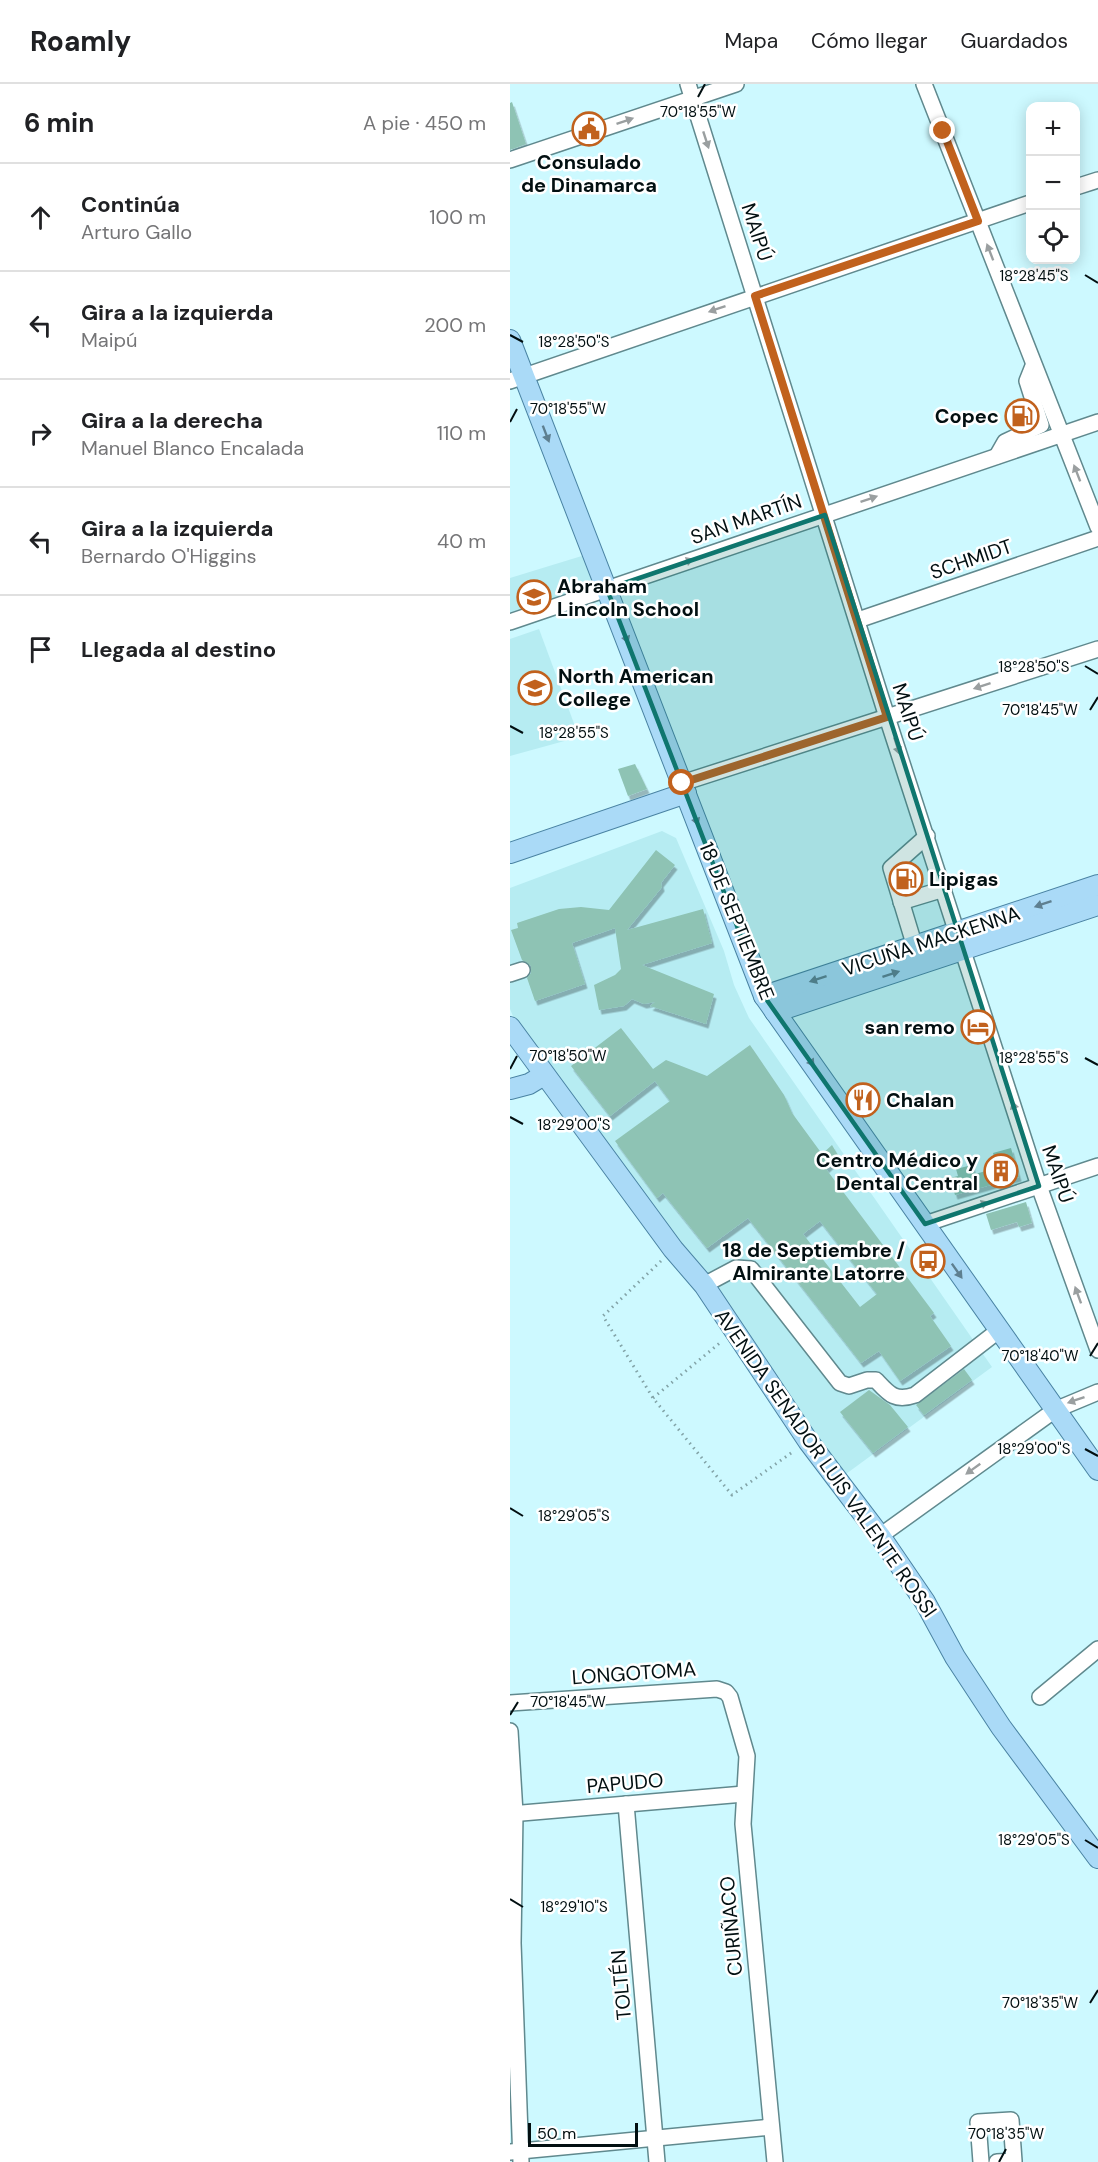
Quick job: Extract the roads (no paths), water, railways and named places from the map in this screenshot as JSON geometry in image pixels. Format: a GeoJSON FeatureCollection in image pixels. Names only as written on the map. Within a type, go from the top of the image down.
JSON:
{"type":"FeatureCollection","features":[{"type":"Feature","properties":{"kind":"main road","name":"18 DE SEPTIEMBRE"},"geometry":{"type":"LineString","coordinates":[[510,340],[517,378],[607,589],[770,1004],[1098,1470]]}},
{"type":"Feature","properties":{"kind":"main road"},"geometry":{"type":"LineString","coordinates":[[510,853],[684,788]]}},
{"type":"Feature","properties":{"kind":"main road","name":"VICUÑA MACKENNA"},"geometry":{"type":"LineString","coordinates":[[770,1004],[915,947],[962,942],[1098,885]]}},
{"type":"Feature","properties":{"kind":"main road","name":"VICUÑA MACKENNA"},"geometry":{"type":"LineString","coordinates":[[770,1004],[962,942],[1098,905]]}},
{"type":"Feature","properties":{"kind":"main road","name":"AVENIDA SENADOR LUIS VALENTE ROSSI"},"geometry":{"type":"LineString","coordinates":[[510,1027],[674,1249],[704,1285],[808,1441],[880,1536],[925,1602],[955,1657],[1001,1727],[1098,1858]]}},
{"type":"Feature","properties":{"kind":"main road"},"geometry":{"type":"LineString","coordinates":[[510,1089],[529,1084],[544,1075]]}},
{"type":"Feature","properties":{"kind":"street"},"geometry":{"type":"LineString","coordinates":[[510,160],[690,91],[736,84]]}},
{"type":"Feature","properties":{"kind":"street"},"geometry":{"type":"LineString","coordinates":[[924,84],[1098,528]]}},
{"type":"Feature","properties":{"kind":"street","name":"MAIPÚ"},"geometry":{"type":"LineString","coordinates":[[690,91],[887,717],[945,889],[1039,1186],[1098,1350]]}},
{"type":"Feature","properties":{"kind":"street"},"geometry":{"type":"LineString","coordinates":[[1080,186],[1098,180]]}},
{"type":"Feature","properties":{"kind":"street"},"geometry":{"type":"LineString","coordinates":[[517,378],[1026,204]]}},
{"type":"Feature","properties":{"kind":"street"},"geometry":{"type":"LineString","coordinates":[[997,456],[1005,442],[1041,425],[1027,381],[1033,366]]}},
{"type":"Feature","properties":{"kind":"street","name":"SAN MARTÍN"},"geometry":{"type":"LineString","coordinates":[[510,622],[1098,422]]}},
{"type":"Feature","properties":{"kind":"street","name":"SCHMIDT"},"geometry":{"type":"LineString","coordinates":[[858,620],[1098,538]]}},
{"type":"Feature","properties":{"kind":"street"},"geometry":{"type":"LineString","coordinates":[[684,788],[887,717],[1098,649]]}},
{"type":"Feature","properties":{"kind":"street"},"geometry":{"type":"LineString","coordinates":[[915,947],[891,868],[927,836]]}},
{"type":"Feature","properties":{"kind":"street"},"geometry":{"type":"LineString","coordinates":[[901,902],[945,889]]}},
{"type":"Feature","properties":{"kind":"street"},"geometry":{"type":"LineString","coordinates":[[925,1224],[1098,1166]]}},
{"type":"Feature","properties":{"kind":"street"},"geometry":{"type":"LineString","coordinates":[[704,1285],[736,1269],[752,1269],[840,1383],[849,1386],[867,1380],[876,1380],[892,1396],[902,1399],[915,1395],[998,1331]]}},
{"type":"Feature","properties":{"kind":"street"},"geometry":{"type":"LineString","coordinates":[[880,1536],[1055,1410],[1066,1403],[1098,1392]]}},
{"type":"Feature","properties":{"kind":"street"},"geometry":{"type":"LineString","coordinates":[[1040,1697],[1098,1649]]}},
{"type":"Feature","properties":{"kind":"street","name":"LONGOTOMA"},"geometry":{"type":"LineString","coordinates":[[510,1703],[724,1690]]}},
{"type":"Feature","properties":{"kind":"street","name":"CURIÑACO"},"geometry":{"type":"LineString","coordinates":[[724,1690],[730,1697],[746,1749],[748,1768],[743,1824],[775,2162]]}},
{"type":"Feature","properties":{"kind":"street"},"geometry":{"type":"LineString","coordinates":[[510,1731],[511,1943],[517,2155],[539,2156],[771,2127]]}},
{"type":"Feature","properties":{"kind":"street","name":"PAPUDO"},"geometry":{"type":"LineString","coordinates":[[512,1814],[744,1794]]}},
{"type":"Feature","properties":{"kind":"street","name":"TOLTÉN"},"geometry":{"type":"LineString","coordinates":[[626,1804],[657,2162]]}},
{"type":"Feature","properties":{"kind":"street"},"geometry":{"type":"LineString","coordinates":[[981,2162],[978,2122],[1011,2120],[1014,2161],[997,2162]]}},
{"type":"Feature","properties":{"kind":"place","name":"Consulado de Dinamarca"},"geometry":{"type":"Point","coordinates":[589,129]}},
{"type":"Feature","properties":{"kind":"place","name":"Copec"},"geometry":{"type":"Point","coordinates":[1022,416]}},
{"type":"Feature","properties":{"kind":"place","name":"Abraham Lincoln School"},"geometry":{"type":"Point","coordinates":[534,597]}},
{"type":"Feature","properties":{"kind":"place","name":"North American College"},"geometry":{"type":"Point","coordinates":[535,688]}},
{"type":"Feature","properties":{"kind":"place","name":"Lipigas"},"geometry":{"type":"Point","coordinates":[906,879]}},
{"type":"Feature","properties":{"kind":"place","name":"san remo"},"geometry":{"type":"Point","coordinates":[978,1027]}},
{"type":"Feature","properties":{"kind":"place","name":"Chalan"},"geometry":{"type":"Point","coordinates":[863,1100]}},
{"type":"Feature","properties":{"kind":"place","name":"Centro Médico y Dental Central"},"geometry":{"type":"Point","coordinates":[1001,1171]}},
{"type":"Feature","properties":{"kind":"place","name":"18 de Septiembre / Almirante Latorre"},"geometry":{"type":"Point","coordinates":[928,1261]}}]}
